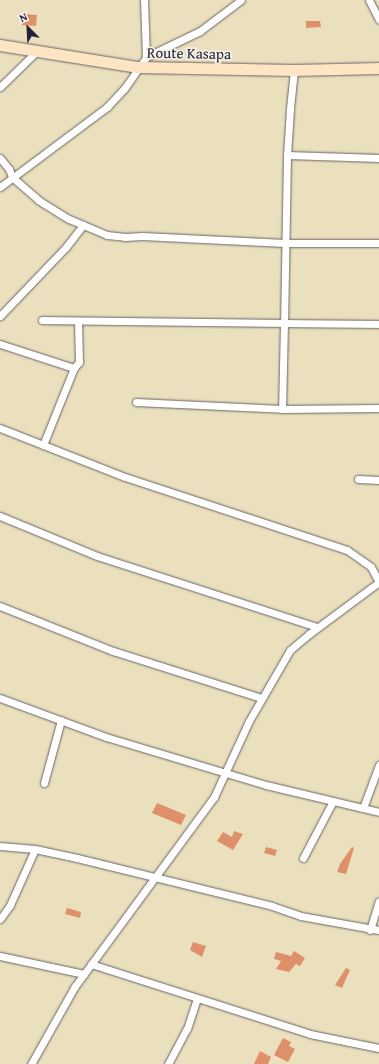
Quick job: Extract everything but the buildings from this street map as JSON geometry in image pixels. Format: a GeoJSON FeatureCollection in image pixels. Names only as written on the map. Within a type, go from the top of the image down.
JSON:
{"type":"FeatureCollection","features":[{"type":"Feature","properties":{"kind":"main road","name":"Route Kasapa"},"geometry":{"type":"LineString","coordinates":[[0,45],[138,67],[294,70],[379,68]]}},
{"type":"Feature","properties":{"kind":"street"},"geometry":{"type":"LineString","coordinates":[[144,0],[146,57]]}},
{"type":"Feature","properties":{"kind":"street"},"geometry":{"type":"LineString","coordinates":[[0,186],[107,107],[124,89],[146,57],[200,31],[241,0]]}},
{"type":"Feature","properties":{"kind":"street"},"geometry":{"type":"LineString","coordinates":[[369,0],[379,20]]}},
{"type":"Feature","properties":{"kind":"street"},"geometry":{"type":"LineString","coordinates":[[0,87],[37,52]]}},
{"type":"Feature","properties":{"kind":"street"},"geometry":{"type":"LineString","coordinates":[[282,409],[287,155],[294,70]]}},
{"type":"Feature","properties":{"kind":"street"},"geometry":{"type":"LineString","coordinates":[[287,155],[379,158]]}},
{"type":"Feature","properties":{"kind":"street"},"geometry":{"type":"LineString","coordinates":[[0,158],[9,169],[12,176],[38,200],[69,219],[107,235],[285,243],[379,243]]}},
{"type":"Feature","properties":{"kind":"street"},"geometry":{"type":"LineString","coordinates":[[0,316],[66,247],[83,225]]}},
{"type":"Feature","properties":{"kind":"street"},"geometry":{"type":"LineString","coordinates":[[42,320],[379,324]]}},
{"type":"Feature","properties":{"kind":"street"},"geometry":{"type":"LineString","coordinates":[[43,445],[74,368],[78,362],[78,321]]}},
{"type":"Feature","properties":{"kind":"street"},"geometry":{"type":"LineString","coordinates":[[0,344],[74,368]]}},
{"type":"Feature","properties":{"kind":"street"},"geometry":{"type":"LineString","coordinates":[[136,402],[282,409],[379,408]]}},
{"type":"Feature","properties":{"kind":"street"},"geometry":{"type":"LineString","coordinates":[[0,428],[125,477],[328,543],[361,559],[371,567],[379,582],[317,627],[290,650],[262,698],[214,797],[75,986],[31,1064]]}},
{"type":"Feature","properties":{"kind":"street"},"geometry":{"type":"LineString","coordinates":[[358,479],[379,480]]}},
{"type":"Feature","properties":{"kind":"street"},"geometry":{"type":"LineString","coordinates":[[0,516],[97,556],[317,627]]}},
{"type":"Feature","properties":{"kind":"street"},"geometry":{"type":"LineString","coordinates":[[0,606],[113,651],[262,698]]}},
{"type":"Feature","properties":{"kind":"street"},"geometry":{"type":"LineString","coordinates":[[0,698],[106,737],[225,773],[280,789],[379,812]]}},
{"type":"Feature","properties":{"kind":"street"},"geometry":{"type":"LineString","coordinates":[[44,783],[61,720]]}},
{"type":"Feature","properties":{"kind":"street"},"geometry":{"type":"LineString","coordinates":[[363,808],[379,765]]}},
{"type":"Feature","properties":{"kind":"street"},"geometry":{"type":"LineString","coordinates":[[303,858],[333,801]]}},
{"type":"Feature","properties":{"kind":"street"},"geometry":{"type":"LineString","coordinates":[[0,846],[35,849],[272,906],[301,916],[370,930],[379,930]]}},
{"type":"Feature","properties":{"kind":"street"},"geometry":{"type":"LineString","coordinates":[[0,919],[10,905],[35,849]]}},
{"type":"Feature","properties":{"kind":"street"},"geometry":{"type":"LineString","coordinates":[[370,930],[379,901]]}},
{"type":"Feature","properties":{"kind":"street"},"geometry":{"type":"LineString","coordinates":[[0,956],[84,974]]}},
{"type":"Feature","properties":{"kind":"street"},"geometry":{"type":"LineString","coordinates":[[91,964],[310,1034],[379,1048]]}},
{"type":"Feature","properties":{"kind":"street"},"geometry":{"type":"LineString","coordinates":[[168,1064],[187,1029],[197,999]]}}]}
